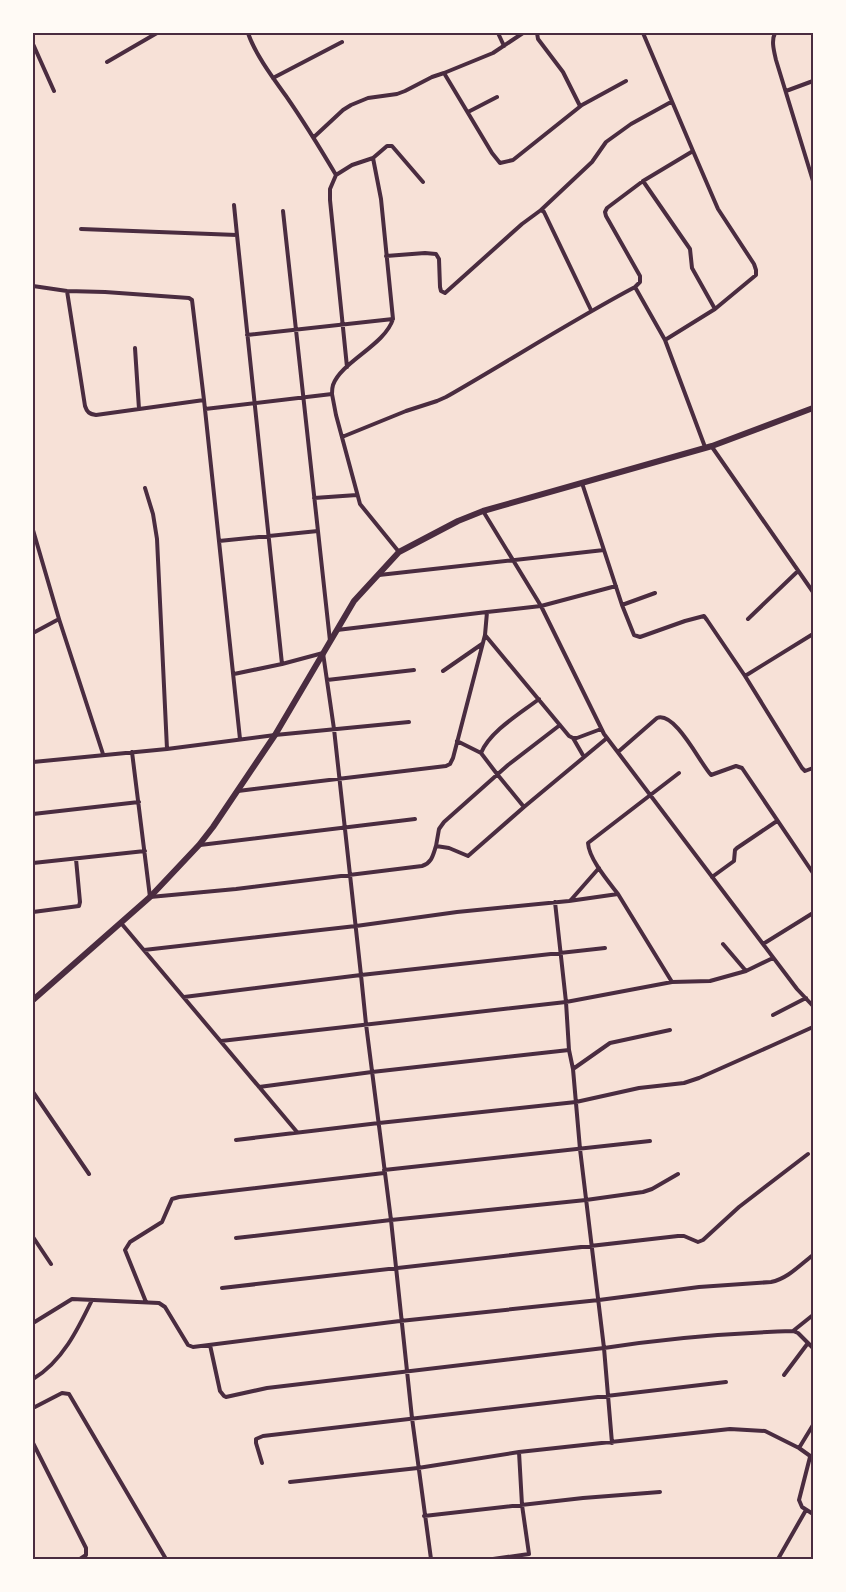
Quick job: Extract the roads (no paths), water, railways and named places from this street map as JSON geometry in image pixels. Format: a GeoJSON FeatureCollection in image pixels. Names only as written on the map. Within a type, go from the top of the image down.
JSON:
{"type":"FeatureCollection","features":[{"type":"Feature","properties":{"kind":"main road"},"geometry":{"type":"LineString","coordinates":[[33,1000],[150,897],[199,845],[275,735],[354,602],[399,552],[458,521],[483,511],[708,447],[813,408]]}},
{"type":"Feature","properties":{"kind":"street"},"geometry":{"type":"LineString","coordinates":[[107,62],[157,33]]}},
{"type":"Feature","properties":{"kind":"street"},"geometry":{"type":"LineString","coordinates":[[248,33],[273,78],[314,137],[336,175]]}},
{"type":"Feature","properties":{"kind":"street"},"geometry":{"type":"LineString","coordinates":[[498,33],[504,46]]}},
{"type":"Feature","properties":{"kind":"street"},"geometry":{"type":"LineString","coordinates":[[314,137],[351,105],[368,98],[397,94],[432,77],[487,56],[523,33]]}},
{"type":"Feature","properties":{"kind":"street"},"geometry":{"type":"LineString","coordinates":[[537,33],[538,39],[563,72],[580,106]]}},
{"type":"Feature","properties":{"kind":"street"},"geometry":{"type":"LineString","coordinates":[[643,33],[718,209],[756,270],[753,279],[715,309],[665,340]]}},
{"type":"Feature","properties":{"kind":"street"},"geometry":{"type":"LineString","coordinates":[[775,33],[773,47],[813,181]]}},
{"type":"Feature","properties":{"kind":"street"},"geometry":{"type":"LineString","coordinates":[[273,78],[342,42]]}},
{"type":"Feature","properties":{"kind":"street"},"geometry":{"type":"LineString","coordinates":[[33,44],[54,91]]}},
{"type":"Feature","properties":{"kind":"street"},"geometry":{"type":"LineString","coordinates":[[444,74],[492,153],[500,162],[513,160],[580,106],[626,81]]}},
{"type":"Feature","properties":{"kind":"street"},"geometry":{"type":"LineString","coordinates":[[786,91],[813,81]]}},
{"type":"Feature","properties":{"kind":"street"},"geometry":{"type":"LineString","coordinates":[[468,112],[497,97]]}},
{"type":"Feature","properties":{"kind":"street"},"geometry":{"type":"LineString","coordinates":[[386,256],[436,254],[439,260],[440,287],[445,293],[522,224],[541,210],[592,162],[606,142],[631,124],[671,102]]}},
{"type":"Feature","properties":{"kind":"street"},"geometry":{"type":"LineString","coordinates":[[347,367],[330,189],[336,175],[352,165],[373,158],[387,146],[392,146],[423,182]]}},
{"type":"Feature","properties":{"kind":"street"},"geometry":{"type":"LineString","coordinates":[[342,437],[446,397],[591,310],[635,287],[640,282],[640,276],[605,212],[607,208],[643,181],[693,151]]}},
{"type":"Feature","properties":{"kind":"street"},"geometry":{"type":"LineString","coordinates":[[373,158],[381,199],[393,319],[389,328],[375,343],[347,367],[333,385],[332,394],[360,504],[399,552]]}},
{"type":"Feature","properties":{"kind":"street"},"geometry":{"type":"LineString","coordinates":[[643,181],[690,249],[692,268],[715,309]]}},
{"type":"Feature","properties":{"kind":"street"},"geometry":{"type":"LineString","coordinates":[[234,205],[282,664]]}},
{"type":"Feature","properties":{"kind":"street"},"geometry":{"type":"LineString","coordinates":[[541,210],[591,310]]}},
{"type":"Feature","properties":{"kind":"street"},"geometry":{"type":"LineString","coordinates":[[283,211],[330,642]]}},
{"type":"Feature","properties":{"kind":"street"},"geometry":{"type":"LineString","coordinates":[[81,229],[237,235]]}},
{"type":"Feature","properties":{"kind":"street"},"geometry":{"type":"LineString","coordinates":[[33,286],[67,291],[126,293],[192,300],[240,739]]}},
{"type":"Feature","properties":{"kind":"street"},"geometry":{"type":"LineString","coordinates":[[635,287],[665,340],[708,447],[813,592]]}},
{"type":"Feature","properties":{"kind":"street"},"geometry":{"type":"LineString","coordinates":[[67,291],[87,411],[90,414],[204,400]]}},
{"type":"Feature","properties":{"kind":"street"},"geometry":{"type":"LineString","coordinates":[[247,335],[393,319]]}},
{"type":"Feature","properties":{"kind":"street"},"geometry":{"type":"LineString","coordinates":[[135,348],[139,409]]}},
{"type":"Feature","properties":{"kind":"street"},"geometry":{"type":"LineString","coordinates":[[205,409],[332,394]]}},
{"type":"Feature","properties":{"kind":"street"},"geometry":{"type":"LineString","coordinates":[[582,483],[633,632],[638,637],[704,616],[745,676],[802,768],[805,771],[813,768]]}},
{"type":"Feature","properties":{"kind":"street"},"geometry":{"type":"LineString","coordinates":[[145,488],[153,514],[157,539],[167,749]]}},
{"type":"Feature","properties":{"kind":"street"},"geometry":{"type":"LineString","coordinates":[[314,498],[357,495]]}},
{"type":"Feature","properties":{"kind":"street"},"geometry":{"type":"LineString","coordinates":[[483,511],[541,606],[601,729],[773,958],[813,1006]]}},
{"type":"Feature","properties":{"kind":"street"},"geometry":{"type":"LineString","coordinates":[[33,530],[103,754]]}},
{"type":"Feature","properties":{"kind":"street"},"geometry":{"type":"LineString","coordinates":[[219,541],[318,531]]}},
{"type":"Feature","properties":{"kind":"street"},"geometry":{"type":"LineString","coordinates":[[378,575],[604,549]]}},
{"type":"Feature","properties":{"kind":"street"},"geometry":{"type":"LineString","coordinates":[[748,619],[798,571]]}},
{"type":"Feature","properties":{"kind":"street"},"geometry":{"type":"LineString","coordinates":[[337,630],[541,606],[616,586]]}},
{"type":"Feature","properties":{"kind":"street"},"geometry":{"type":"LineString","coordinates":[[622,605],[655,594]]}},
{"type":"Feature","properties":{"kind":"street"},"geometry":{"type":"LineString","coordinates":[[237,791],[450,764],[482,644],[488,612]]}},
{"type":"Feature","properties":{"kind":"street"},"geometry":{"type":"LineString","coordinates":[[33,633],[59,619]]}},
{"type":"Feature","properties":{"kind":"street"},"geometry":{"type":"LineString","coordinates":[[745,676],[813,634]]}},
{"type":"Feature","properties":{"kind":"street"},"geometry":{"type":"LineString","coordinates":[[484,635],[573,738],[584,757]]}},
{"type":"Feature","properties":{"kind":"street"},"geometry":{"type":"LineString","coordinates":[[443,671],[482,644]]}},
{"type":"Feature","properties":{"kind":"street"},"geometry":{"type":"LineString","coordinates":[[234,674],[323,653],[334,729],[366,1024],[391,1220],[400,1321],[431,1559]]}},
{"type":"Feature","properties":{"kind":"street"},"geometry":{"type":"LineString","coordinates":[[327,680],[414,670]]}},
{"type":"Feature","properties":{"kind":"street"},"geometry":{"type":"LineString","coordinates":[[481,753],[499,730],[539,699]]}},
{"type":"Feature","properties":{"kind":"street"},"geometry":{"type":"LineString","coordinates":[[618,752],[657,718],[663,716],[683,734],[711,775],[736,766],[742,768],[813,873]]}},
{"type":"Feature","properties":{"kind":"street"},"geometry":{"type":"LineString","coordinates":[[33,762],[409,722]]}},
{"type":"Feature","properties":{"kind":"street"},"geometry":{"type":"LineString","coordinates":[[132,752],[150,897],[236,889],[425,865],[432,859],[439,829],[444,822],[497,774],[560,725]]}},
{"type":"Feature","properties":{"kind":"street"},"geometry":{"type":"LineString","coordinates":[[573,738],[601,729]]}},
{"type":"Feature","properties":{"kind":"street"},"geometry":{"type":"LineString","coordinates":[[436,846],[449,848],[468,856],[607,738]]}},
{"type":"Feature","properties":{"kind":"street"},"geometry":{"type":"LineString","coordinates":[[457,741],[481,753],[524,807]]}},
{"type":"Feature","properties":{"kind":"street"},"geometry":{"type":"LineString","coordinates":[[672,982],[618,894],[599,868],[588,848],[588,843],[680,773]]}},
{"type":"Feature","properties":{"kind":"street"},"geometry":{"type":"LineString","coordinates":[[33,814],[139,802]]}},
{"type":"Feature","properties":{"kind":"street"},"geometry":{"type":"LineString","coordinates":[[199,845],[415,819]]}},
{"type":"Feature","properties":{"kind":"street"},"geometry":{"type":"LineString","coordinates":[[712,877],[734,861],[736,848],[777,821]]}},
{"type":"Feature","properties":{"kind":"street"},"geometry":{"type":"LineString","coordinates":[[33,863],[145,851]]}},
{"type":"Feature","properties":{"kind":"street"},"geometry":{"type":"LineString","coordinates":[[33,912],[79,906],[76,859]]}},
{"type":"Feature","properties":{"kind":"street"},"geometry":{"type":"LineString","coordinates":[[569,901],[599,868]]}},
{"type":"Feature","properties":{"kind":"street"},"geometry":{"type":"LineString","coordinates":[[144,950],[618,894]]}},
{"type":"Feature","properties":{"kind":"street"},"geometry":{"type":"LineString","coordinates":[[555,903],[580,1149],[599,1300],[612,1443]]}},
{"type":"Feature","properties":{"kind":"street"},"geometry":{"type":"LineString","coordinates":[[764,944],[813,913]]}},
{"type":"Feature","properties":{"kind":"street"},"geometry":{"type":"LineString","coordinates":[[120,923],[298,1132]]}},
{"type":"Feature","properties":{"kind":"street"},"geometry":{"type":"LineString","coordinates":[[723,944],[746,970]]}},
{"type":"Feature","properties":{"kind":"street"},"geometry":{"type":"LineString","coordinates":[[184,997],[605,948]]}},
{"type":"Feature","properties":{"kind":"street"},"geometry":{"type":"LineString","coordinates":[[221,1041],[566,1002],[672,982],[710,981],[746,970],[773,958]]}},
{"type":"Feature","properties":{"kind":"street"},"geometry":{"type":"LineString","coordinates":[[773,1016],[806,999]]}},
{"type":"Feature","properties":{"kind":"street"},"geometry":{"type":"LineString","coordinates":[[236,1140],[576,1102],[639,1088],[684,1083],[813,1027]]}},
{"type":"Feature","properties":{"kind":"street"},"geometry":{"type":"LineString","coordinates":[[573,1069],[610,1043],[670,1030]]}},
{"type":"Feature","properties":{"kind":"street"},"geometry":{"type":"LineString","coordinates":[[259,1087],[570,1050]]}},
{"type":"Feature","properties":{"kind":"street"},"geometry":{"type":"LineString","coordinates":[[33,1092],[89,1173]]}},
{"type":"Feature","properties":{"kind":"street"},"geometry":{"type":"LineString","coordinates":[[146,1302],[125,1248],[130,1242],[162,1222],[172,1199],[650,1141]]}},
{"type":"Feature","properties":{"kind":"street"},"geometry":{"type":"LineString","coordinates":[[222,1288],[678,1236],[698,1242],[808,1154]]}},
{"type":"Feature","properties":{"kind":"street"},"geometry":{"type":"LineString","coordinates":[[236,1238],[643,1192],[678,1174]]}},
{"type":"Feature","properties":{"kind":"street"},"geometry":{"type":"LineString","coordinates":[[33,1237],[51,1264]]}},
{"type":"Feature","properties":{"kind":"street"},"geometry":{"type":"LineString","coordinates":[[33,1323],[72,1299],[159,1303],[164,1305],[188,1345],[193,1347],[699,1287],[771,1282],[785,1277],[813,1255]]}},
{"type":"Feature","properties":{"kind":"street"},"geometry":{"type":"LineString","coordinates":[[33,1379],[43,1373],[62,1352],[76,1332],[92,1300]]}},
{"type":"Feature","properties":{"kind":"street"},"geometry":{"type":"LineString","coordinates":[[793,1331],[813,1315]]}},
{"type":"Feature","properties":{"kind":"street"},"geometry":{"type":"LineString","coordinates":[[210,1345],[220,1392],[224,1396],[267,1388],[407,1370],[717,1334],[793,1331],[813,1348]]}},
{"type":"Feature","properties":{"kind":"street"},"geometry":{"type":"LineString","coordinates":[[784,1376],[808,1343]]}},
{"type":"Feature","properties":{"kind":"street"},"geometry":{"type":"LineString","coordinates":[[262,1463],[256,1439],[263,1436],[726,1382]]}},
{"type":"Feature","properties":{"kind":"street"},"geometry":{"type":"LineString","coordinates":[[33,1408],[63,1393],[69,1394],[166,1559]]}},
{"type":"Feature","properties":{"kind":"street"},"geometry":{"type":"LineString","coordinates":[[799,1448],[813,1425]]}},
{"type":"Feature","properties":{"kind":"street"},"geometry":{"type":"LineString","coordinates":[[290,1482],[418,1468],[519,1452],[747,1429],[765,1431],[799,1448],[811,1457],[799,1500],[802,1507],[813,1514]]}},
{"type":"Feature","properties":{"kind":"street"},"geometry":{"type":"LineString","coordinates":[[33,1443],[86,1548],[86,1555],[80,1559]]}},
{"type":"Feature","properties":{"kind":"street"},"geometry":{"type":"LineString","coordinates":[[493,1559],[530,1557],[522,1505],[519,1452]]}},
{"type":"Feature","properties":{"kind":"street"},"geometry":{"type":"LineString","coordinates":[[424,1516],[583,1498],[660,1492]]}},
{"type":"Feature","properties":{"kind":"street"},"geometry":{"type":"LineString","coordinates":[[778,1559],[806,1510]]}}]}
